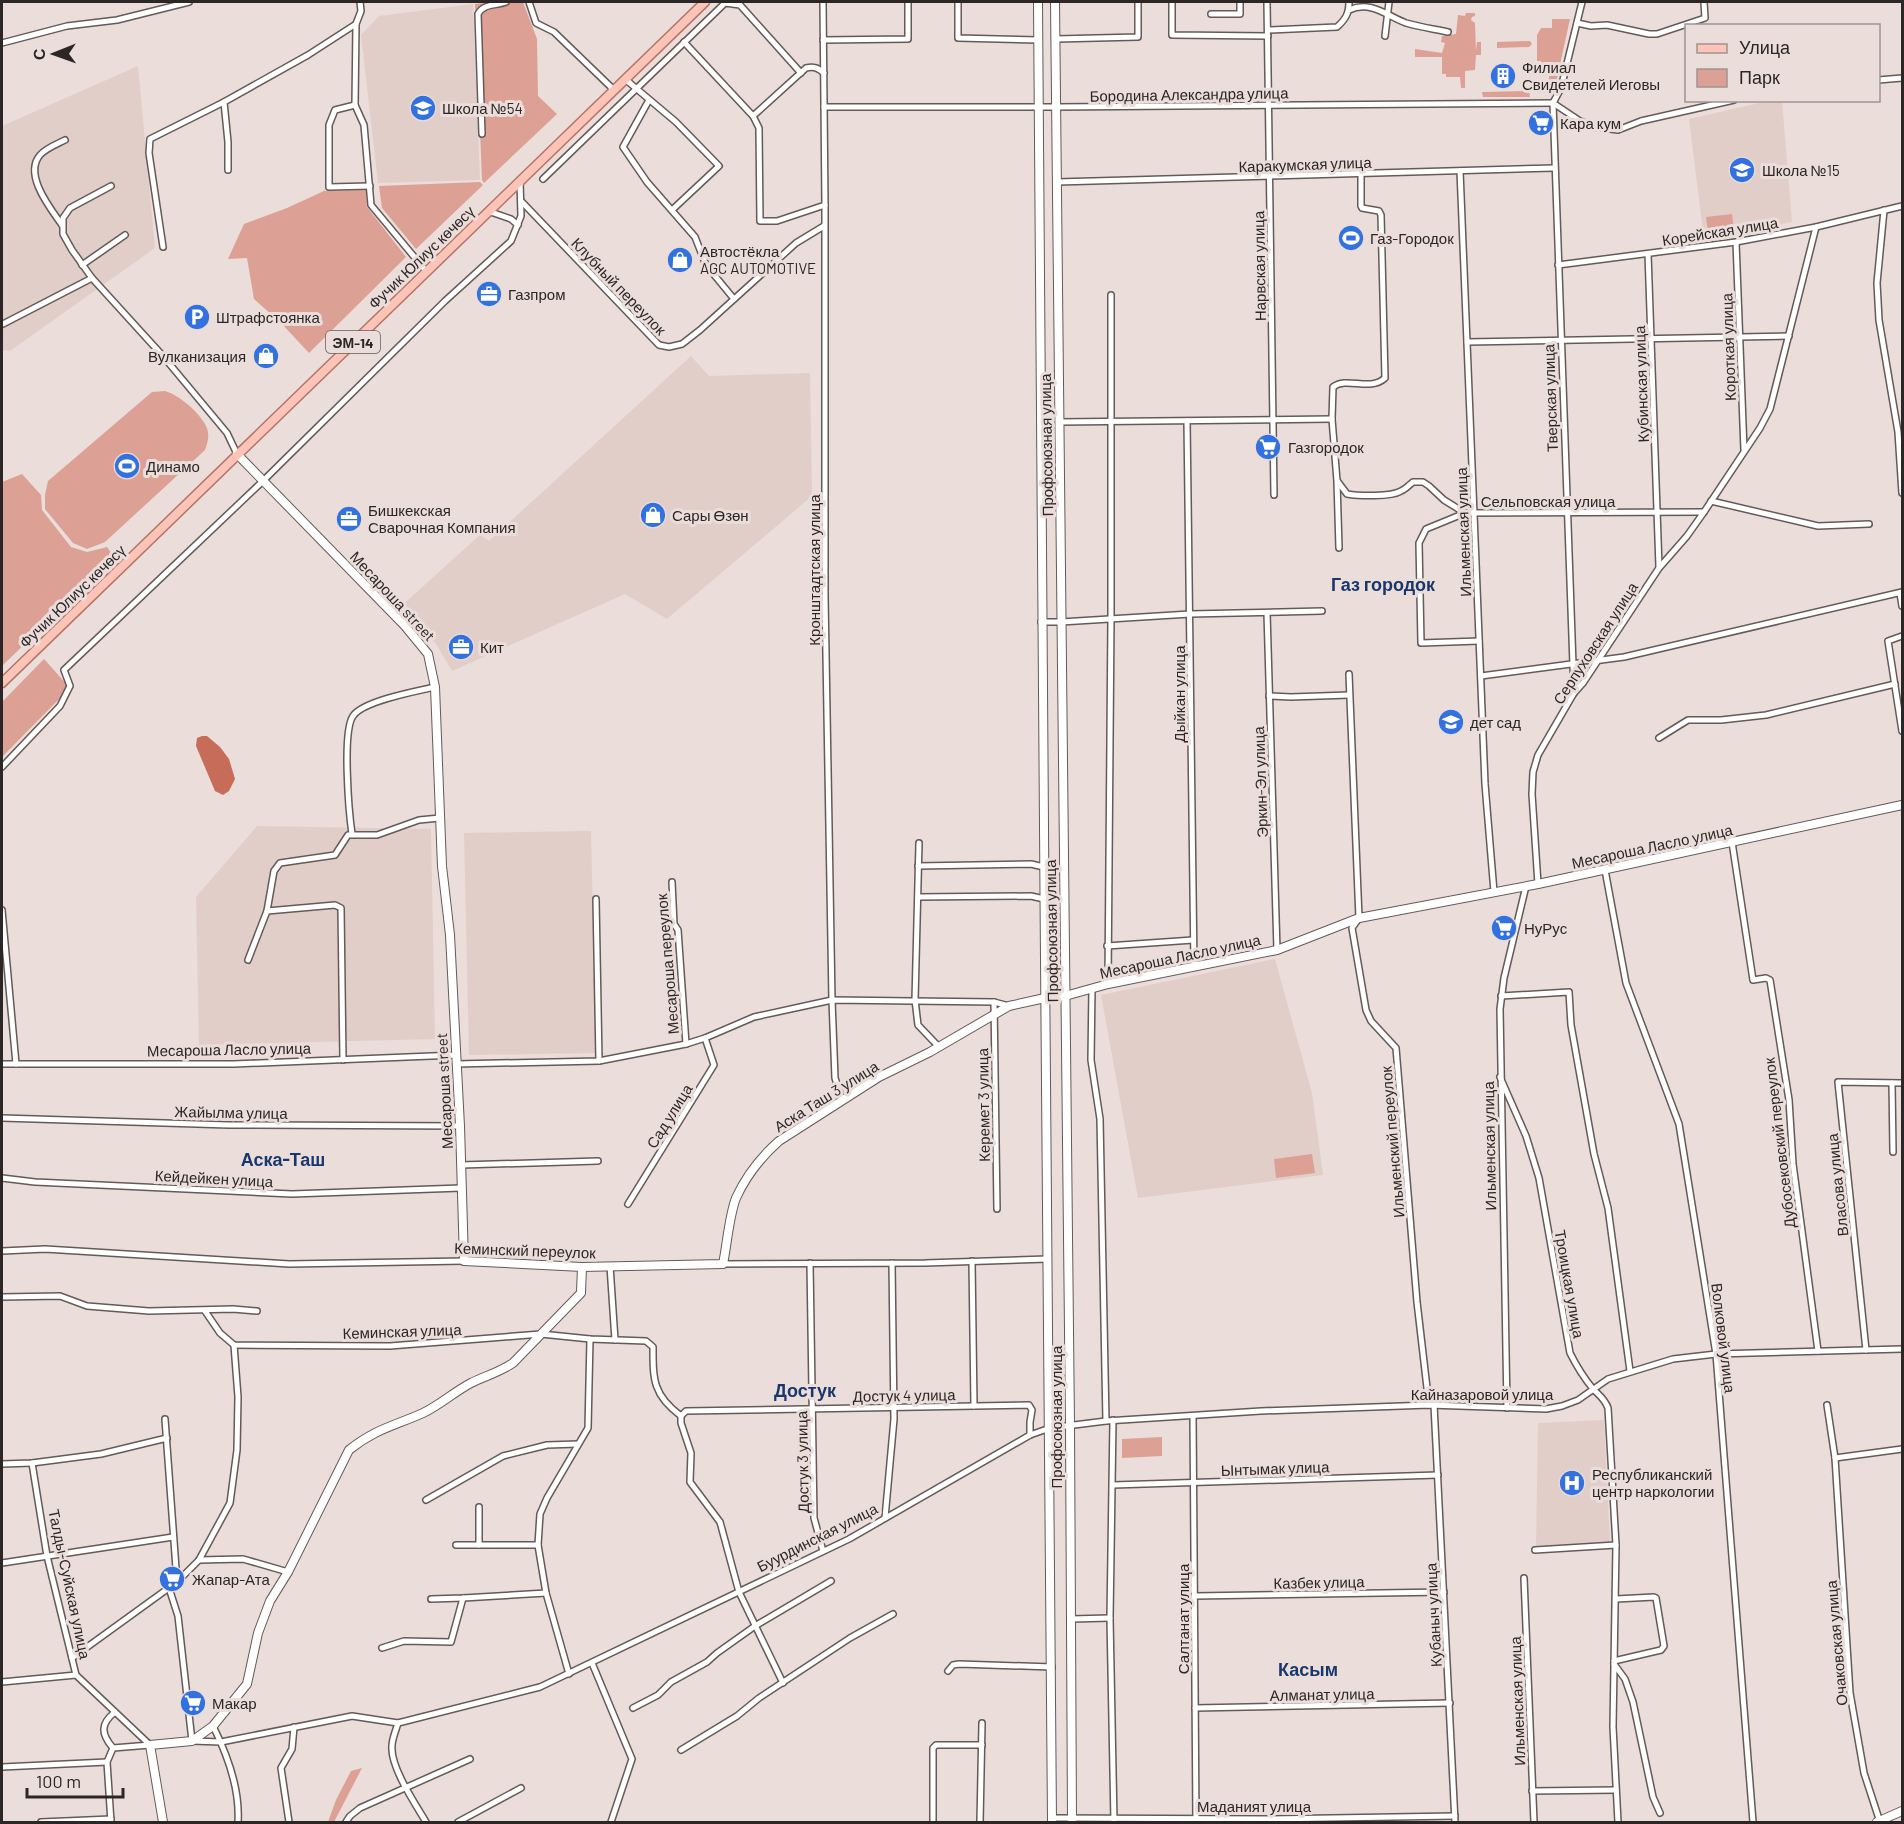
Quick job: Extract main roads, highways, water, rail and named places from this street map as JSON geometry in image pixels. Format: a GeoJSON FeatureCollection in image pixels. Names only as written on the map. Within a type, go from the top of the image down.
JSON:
{"type":"FeatureCollection","features":[{"type":"Feature","properties":{"kind":"main road","name":"Фучик Юлиус көчөсү"},"geometry":{"type":"LineString","coordinates":[[2,683],[705,2]]}},
{"type":"Feature","properties":{"kind":"place","name":"Филиал Свидетелей Иеговы"},"geometry":{"type":"Point","coordinates":[1503,76]}},
{"type":"Feature","properties":{"kind":"place","name":"Школа №54"},"geometry":{"type":"Point","coordinates":[423,108]}},
{"type":"Feature","properties":{"kind":"place","name":"Кара кум"},"geometry":{"type":"Point","coordinates":[1541,123]}},
{"type":"Feature","properties":{"kind":"place","name":"Школа №15"},"geometry":{"type":"Point","coordinates":[1742,170]}},
{"type":"Feature","properties":{"kind":"place","name":"Газ-Городок"},"geometry":{"type":"Point","coordinates":[1351,238]}},
{"type":"Feature","properties":{"kind":"place","name":"Автостёкла AGC AUTOMOTIVE"},"geometry":{"type":"Point","coordinates":[680,260]}},
{"type":"Feature","properties":{"kind":"place","name":"Газпром"},"geometry":{"type":"Point","coordinates":[489,294]}},
{"type":"Feature","properties":{"kind":"place","name":"Штрафстоянка"},"geometry":{"type":"Point","coordinates":[197,317]}},
{"type":"Feature","properties":{"kind":"place","name":"Вулканизация"},"geometry":{"type":"Point","coordinates":[266,356]}},
{"type":"Feature","properties":{"kind":"place","name":"Газгородок"},"geometry":{"type":"Point","coordinates":[1268,447]}},
{"type":"Feature","properties":{"kind":"place","name":"Динамо"},"geometry":{"type":"Point","coordinates":[127,466]}},
{"type":"Feature","properties":{"kind":"place","name":"Сары Өзөн"},"geometry":{"type":"Point","coordinates":[653,515]}},
{"type":"Feature","properties":{"kind":"place","name":"Бишкекская Сварочная Компания"},"geometry":{"type":"Point","coordinates":[349,519]}},
{"type":"Feature","properties":{"kind":"place","name":"Кит"},"geometry":{"type":"Point","coordinates":[461,647]}},
{"type":"Feature","properties":{"kind":"place","name":"дет сад"},"geometry":{"type":"Point","coordinates":[1451,722]}},
{"type":"Feature","properties":{"kind":"place","name":"НуРус"},"geometry":{"type":"Point","coordinates":[1504,928]}},
{"type":"Feature","properties":{"kind":"place","name":"Республиканский центр наркологии"},"geometry":{"type":"Point","coordinates":[1572,1483]}},
{"type":"Feature","properties":{"kind":"place","name":"Жапар-Ата"},"geometry":{"type":"Point","coordinates":[172,1579]}},
{"type":"Feature","properties":{"kind":"place","name":"Макар"},"geometry":{"type":"Point","coordinates":[193,1703]}},
{"type":"Feature","properties":{"kind":"district","name":"Газ городок"},"geometry":{"type":"Point","coordinates":[1383,584]}},
{"type":"Feature","properties":{"kind":"district","name":"Аска-Таш"},"geometry":{"type":"Point","coordinates":[283,1159]}},
{"type":"Feature","properties":{"kind":"district","name":"Достук"},"geometry":{"type":"Point","coordinates":[805,1390]}},
{"type":"Feature","properties":{"kind":"district","name":"Касым"},"geometry":{"type":"Point","coordinates":[1308,1669]}}]}
